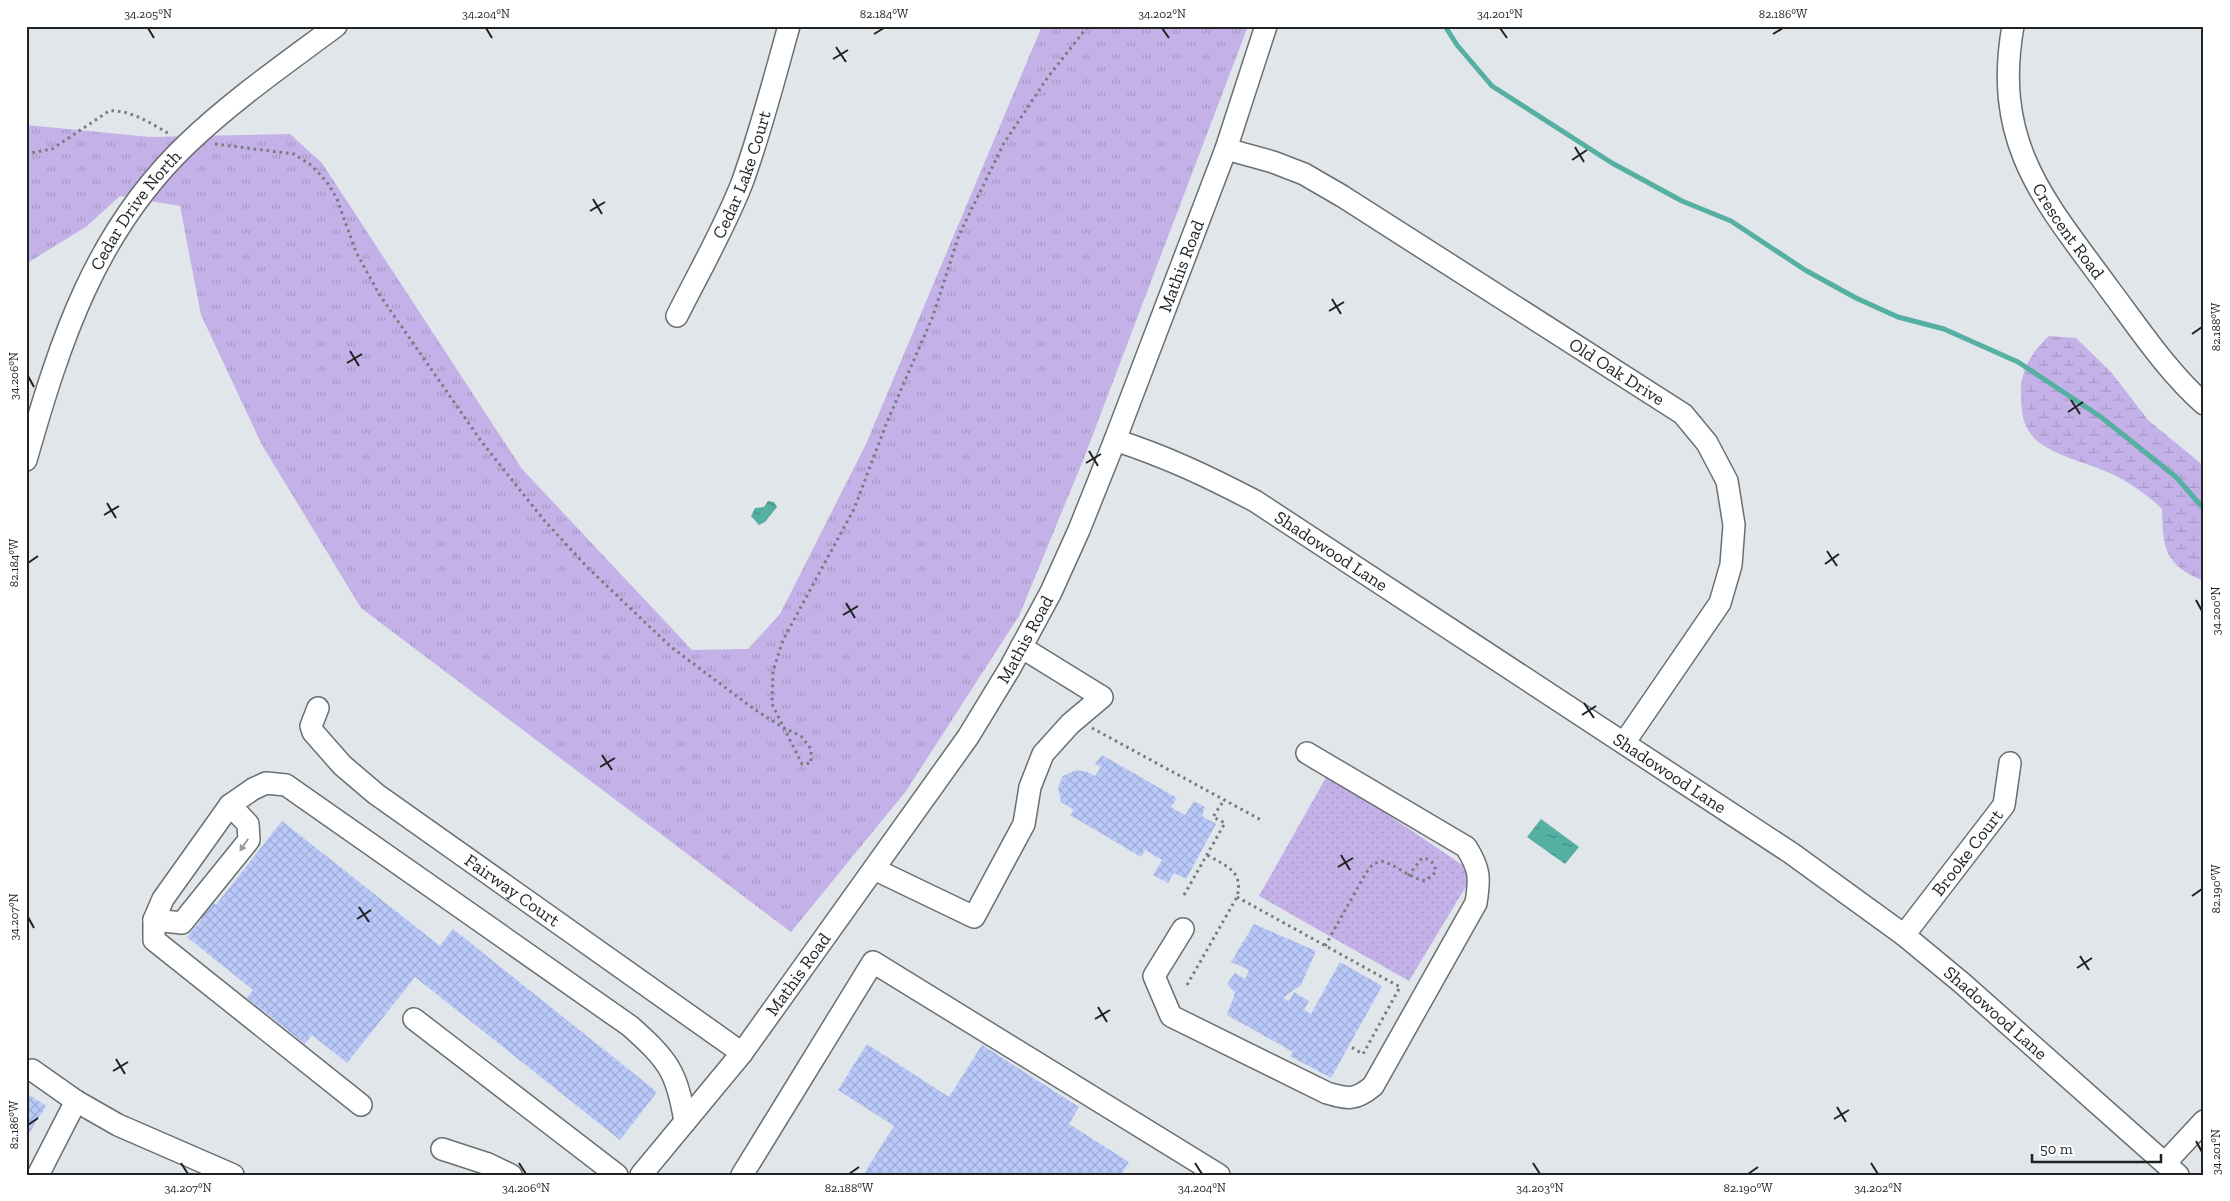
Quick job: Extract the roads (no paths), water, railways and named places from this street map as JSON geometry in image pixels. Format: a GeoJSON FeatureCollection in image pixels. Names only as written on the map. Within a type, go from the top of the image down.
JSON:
{"type":"FeatureCollection","features":[{"type":"Feature","properties":{"kind":"street","name":"Cedar Drive North"},"geometry":{"type":"LineString","coordinates":[[26,460],[66,332],[81,295],[124,220],[148,188],[186,144],[246,93],[336,26]]}},
{"type":"Feature","properties":{"kind":"street","name":"Cedar Lake Court"},"geometry":{"type":"LineString","coordinates":[[677,316],[721,230],[741,185],[759,132],[789,26]]}},
{"type":"Feature","properties":{"kind":"street","name":"Mathis Road"},"geometry":{"type":"LineString","coordinates":[[641,1175],[742,1053],[968,737],[1051,592],[1079,530],[1115,440],[1226,149],[1266,26]]}},
{"type":"Feature","properties":{"kind":"street","name":"Crescent Road"},"geometry":{"type":"LineString","coordinates":[[2013,26],[2008,64],[2008,94],[2018,142],[2033,179],[2052,211],[2166,366],[2204,404]]}},
{"type":"Feature","properties":{"kind":"street","name":"Old Oak Drive"},"geometry":{"type":"LineString","coordinates":[[1226,149],[1274,162],[1304,174],[1342,196],[1683,414],[1707,443],[1727,481],[1734,525],[1731,565],[1720,603],[1624,743]]}},
{"type":"Feature","properties":{"kind":"street","name":"Shadowood Lane"},"geometry":{"type":"LineString","coordinates":[[1115,440],[1157,453],[1192,468],[1255,501],[1790,853],[1904,935],[1962,982],[2172,1169]]}},
{"type":"Feature","properties":{"kind":"street"},"geometry":{"type":"LineString","coordinates":[[874,869],[974,917],[1024,824],[1030,787],[1043,754],[1070,724],[1102,697],[1021,647]]}},
{"type":"Feature","properties":{"kind":"street","name":"Fairway Court"},"geometry":{"type":"LineString","coordinates":[[318,708],[311,726],[317,737],[342,765],[376,794],[742,1053]]}},
{"type":"Feature","properties":{"kind":"street"},"geometry":{"type":"LineString","coordinates":[[1183,930],[1154,976],[1171,1016],[1327,1093],[1348,1099],[1362,1096],[1373,1086],[1476,903],[1480,879],[1476,862],[1466,847],[1307,753]]}},
{"type":"Feature","properties":{"kind":"street","name":"Brooke Court"},"geometry":{"type":"LineString","coordinates":[[1904,935],[2004,804],[2010,763]]}},
{"type":"Feature","properties":{"kind":"street"},"geometry":{"type":"LineString","coordinates":[[361,1105],[154,940],[154,920],[163,898],[230,805],[253,789],[266,783],[286,785],[630,1026],[659,1052],[672,1072],[681,1095],[685,1122]]}},
{"type":"Feature","properties":{"kind":"street"},"geometry":{"type":"LineString","coordinates":[[154,920],[182,923],[249,840],[248,824],[230,805]]}},
{"type":"Feature","properties":{"kind":"street"},"geometry":{"type":"LineString","coordinates":[[742,1175],[874,962],[1219,1175]]}},
{"type":"Feature","properties":{"kind":"street"},"geometry":{"type":"LineString","coordinates":[[414,1019],[617,1175]]}},
{"type":"Feature","properties":{"kind":"street"},"geometry":{"type":"LineString","coordinates":[[32,1070],[76,1101],[118,1125],[233,1175]]}},
{"type":"Feature","properties":{"kind":"street"},"geometry":{"type":"LineString","coordinates":[[38,1175],[76,1101]]}},
{"type":"Feature","properties":{"kind":"street"},"geometry":{"type":"LineString","coordinates":[[2172,1169],[2204,1121]]}},
{"type":"Feature","properties":{"kind":"street"},"geometry":{"type":"LineString","coordinates":[[442,1149],[488,1164],[511,1175]]}},
{"type":"Feature","properties":{"kind":"water"},"geometry":{"type":"Polygon","coordinates":[[[768,501],[774,502],[777,507],[765,522],[759,525],[751,516],[755,508],[764,507],[768,501]]]}},
{"type":"Feature","properties":{"kind":"water"},"geometry":{"type":"Polygon","coordinates":[[[1541,819],[1579,847],[1565,864],[1527,837],[1541,819]]]}},
{"type":"Feature","properties":{"kind":"waterway"},"geometry":{"type":"LineString","coordinates":[[1445,26],[1457,45],[1492,86],[1612,163],[1682,201],[1731,221],[1805,270],[1856,298],[1898,317],[1944,329],[2018,362],[2101,417],[2176,477],[2204,509]]}}]}
